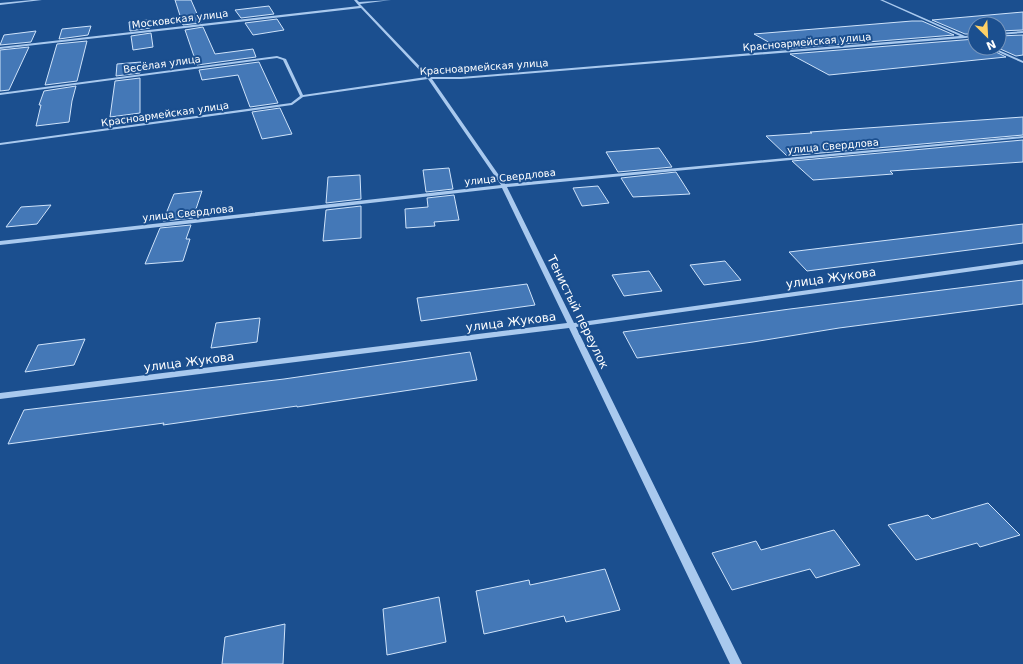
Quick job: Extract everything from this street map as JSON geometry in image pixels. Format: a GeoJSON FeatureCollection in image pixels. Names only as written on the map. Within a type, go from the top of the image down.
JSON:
{"type":"FeatureCollection","features":[{"type":"Feature","properties":{"kind":"street"},"geometry":{"type":"LineString","coordinates":[[0,4],[41,0]]}},
{"type":"Feature","properties":{"kind":"street","name":"Московская улица"},"geometry":{"type":"LineString","coordinates":[[0,48],[390,0]]}},
{"type":"Feature","properties":{"kind":"street"},"geometry":{"type":"LineString","coordinates":[[881,0],[966,37]]}},
{"type":"Feature","properties":{"kind":"street","name":"Тенистый переулок"},"geometry":{"type":"LineString","coordinates":[[358,3],[429,78],[504,186],[736,664]]}},
{"type":"Feature","properties":{"kind":"street"},"geometry":{"type":"LineString","coordinates":[[1007,33],[1023,32]]}},
{"type":"Feature","properties":{"kind":"street","name":"Красноармейская улица"},"geometry":{"type":"LineString","coordinates":[[0,144],[292,104],[302,96],[347,88],[429,78],[460,78],[966,37]]}},
{"type":"Feature","properties":{"kind":"street"},"geometry":{"type":"LineString","coordinates":[[1007,55],[1023,62]]}},
{"type":"Feature","properties":{"kind":"street","name":"Весёлая улица"},"geometry":{"type":"LineString","coordinates":[[0,94],[278,57],[284,60],[302,96]]}},
{"type":"Feature","properties":{"kind":"street","name":"улица Свердлова"},"geometry":{"type":"LineString","coordinates":[[0,243],[504,186],[1023,137]]}},
{"type":"Feature","properties":{"kind":"street","name":"улица Жукова"},"geometry":{"type":"LineString","coordinates":[[0,396],[572,325],[1023,262]]}},
{"type":"Feature","properties":{"kind":"building"},"geometry":{"type":"Polygon","coordinates":[[[175,0],[191,0],[201,23],[183,25],[175,0]]]}},
{"type":"Feature","properties":{"kind":"building"},"geometry":{"type":"Polygon","coordinates":[[[269,6],[274,14],[241,18],[235,10],[269,6]]]}},
{"type":"Feature","properties":{"kind":"building"},"geometry":{"type":"Polygon","coordinates":[[[1023,12],[1023,30],[1007,31],[1007,16],[978,16],[1023,12]]]}},
{"type":"Feature","properties":{"kind":"building"},"geometry":{"type":"Polygon","coordinates":[[[967,17],[967,34],[965,34],[932,20],[967,17]]]}},
{"type":"Feature","properties":{"kind":"building"},"geometry":{"type":"Polygon","coordinates":[[[277,19],[284,30],[253,35],[245,23],[277,19]]]}},
{"type":"Feature","properties":{"kind":"building"},"geometry":{"type":"Polygon","coordinates":[[[148,20],[150,28],[130,31],[129,22],[148,20]]]}},
{"type":"Feature","properties":{"kind":"building"},"geometry":{"type":"Polygon","coordinates":[[[922,21],[954,35],[781,49],[754,34],[922,21]]]}},
{"type":"Feature","properties":{"kind":"building"},"geometry":{"type":"Polygon","coordinates":[[[91,26],[88,35],[59,39],[62,29],[91,26]]]}},
{"type":"Feature","properties":{"kind":"building"},"geometry":{"type":"Polygon","coordinates":[[[203,27],[215,54],[253,49],[256,57],[197,65],[185,30],[203,27]]]}},
{"type":"Feature","properties":{"kind":"building"},"geometry":{"type":"Polygon","coordinates":[[[36,31],[31,42],[0,45],[4,35],[36,31]]]}},
{"type":"Feature","properties":{"kind":"building"},"geometry":{"type":"Polygon","coordinates":[[[151,33],[153,47],[133,50],[131,36],[151,33]]]}},
{"type":"Feature","properties":{"kind":"building"},"geometry":{"type":"Polygon","coordinates":[[[1023,35],[1023,55],[1016,56],[1007,52],[1007,36],[1023,35]]]}},
{"type":"Feature","properties":{"kind":"building"},"geometry":{"type":"Polygon","coordinates":[[[967,40],[967,56],[1006,57],[829,75],[790,54],[967,40]]]}},
{"type":"Feature","properties":{"kind":"building"},"geometry":{"type":"Polygon","coordinates":[[[87,41],[77,81],[45,85],[57,44],[87,41]]]}},
{"type":"Feature","properties":{"kind":"building"},"geometry":{"type":"Polygon","coordinates":[[[29,47],[9,90],[0,91],[0,50],[29,47]]]}},
{"type":"Feature","properties":{"kind":"building"},"geometry":{"type":"Polygon","coordinates":[[[141,62],[140,73],[116,76],[117,64],[141,62]]]}},
{"type":"Feature","properties":{"kind":"building"},"geometry":{"type":"Polygon","coordinates":[[[259,62],[278,103],[250,107],[238,75],[202,80],[199,70],[259,62]]]}},
{"type":"Feature","properties":{"kind":"building"},"geometry":{"type":"Polygon","coordinates":[[[140,78],[140,113],[110,117],[115,81],[140,78]]]}},
{"type":"Feature","properties":{"kind":"building"},"geometry":{"type":"Polygon","coordinates":[[[76,86],[69,122],[36,126],[41,105],[39,105],[44,91],[76,86]]]}},
{"type":"Feature","properties":{"kind":"building"},"geometry":{"type":"Polygon","coordinates":[[[280,108],[292,134],[262,139],[252,112],[280,108]]]}},
{"type":"Feature","properties":{"kind":"building"},"geometry":{"type":"Polygon","coordinates":[[[1023,117],[1023,135],[787,156],[766,136],[812,133],[810,132],[1023,117]]]}},
{"type":"Feature","properties":{"kind":"building"},"geometry":{"type":"Polygon","coordinates":[[[1023,140],[1023,162],[890,171],[893,174],[813,180],[792,161],[1023,140]]]}},
{"type":"Feature","properties":{"kind":"building"},"geometry":{"type":"Polygon","coordinates":[[[659,148],[672,167],[618,172],[606,152],[659,148]]]}},
{"type":"Feature","properties":{"kind":"building"},"geometry":{"type":"Polygon","coordinates":[[[449,168],[453,189],[426,192],[423,170],[449,168]]]}},
{"type":"Feature","properties":{"kind":"building"},"geometry":{"type":"Polygon","coordinates":[[[676,172],[690,194],[633,197],[621,178],[676,172]]]}},
{"type":"Feature","properties":{"kind":"building"},"geometry":{"type":"Polygon","coordinates":[[[360,175],[361,199],[326,203],[328,177],[360,175]]]}},
{"type":"Feature","properties":{"kind":"building"},"geometry":{"type":"Polygon","coordinates":[[[598,186],[609,203],[582,206],[573,188],[598,186]]]}},
{"type":"Feature","properties":{"kind":"building"},"geometry":{"type":"Polygon","coordinates":[[[202,191],[193,218],[163,221],[174,194],[202,191]]]}},
{"type":"Feature","properties":{"kind":"building"},"geometry":{"type":"Polygon","coordinates":[[[454,195],[459,220],[434,222],[435,226],[406,228],[405,209],[428,207],[427,198],[454,195]]]}},
{"type":"Feature","properties":{"kind":"building"},"geometry":{"type":"Polygon","coordinates":[[[51,205],[37,224],[6,227],[21,207],[51,205]]]}},
{"type":"Feature","properties":{"kind":"building"},"geometry":{"type":"Polygon","coordinates":[[[361,206],[361,238],[323,241],[326,210],[361,206]]]}},
{"type":"Feature","properties":{"kind":"building"},"geometry":{"type":"Polygon","coordinates":[[[1023,224],[1023,243],[807,271],[789,252],[1023,224]]]}},
{"type":"Feature","properties":{"kind":"building"},"geometry":{"type":"Polygon","coordinates":[[[191,225],[186,239],[190,239],[183,261],[145,264],[160,228],[191,225]]]}},
{"type":"Feature","properties":{"kind":"building"},"geometry":{"type":"Polygon","coordinates":[[[725,261],[741,280],[704,285],[690,265],[725,261]]]}},
{"type":"Feature","properties":{"kind":"building"},"geometry":{"type":"Polygon","coordinates":[[[649,271],[662,291],[624,296],[612,275],[649,271]]]}},
{"type":"Feature","properties":{"kind":"building"},"geometry":{"type":"Polygon","coordinates":[[[1023,280],[1023,304],[839,328],[753,342],[637,358],[623,332],[790,309],[1023,280]]]}},
{"type":"Feature","properties":{"kind":"building"},"geometry":{"type":"Polygon","coordinates":[[[527,284],[535,305],[421,321],[417,298],[527,284]]]}},
{"type":"Feature","properties":{"kind":"building"},"geometry":{"type":"Polygon","coordinates":[[[260,318],[257,342],[211,348],[216,323],[260,318]]]}},
{"type":"Feature","properties":{"kind":"building"},"geometry":{"type":"Polygon","coordinates":[[[85,339],[74,365],[25,372],[38,345],[85,339]]]}},
{"type":"Feature","properties":{"kind":"building"},"geometry":{"type":"Polygon","coordinates":[[[470,352],[477,380],[297,407],[8,444],[24,410],[284,379],[470,352]]]}},
{"type":"Feature","properties":{"kind":"building"},"geometry":{"type":"Polygon","coordinates":[[[988,503],[1020,535],[980,547],[977,543],[916,560],[888,525],[928,515],[932,519],[988,503]]]}},
{"type":"Feature","properties":{"kind":"building"},"geometry":{"type":"Polygon","coordinates":[[[834,530],[860,565],[816,578],[810,569],[732,590],[712,553],[756,541],[761,550],[834,530]]]}},
{"type":"Feature","properties":{"kind":"building"},"geometry":{"type":"Polygon","coordinates":[[[605,569],[620,610],[566,622],[564,616],[484,634],[476,591],[529,580],[530,585],[605,569]]]}},
{"type":"Feature","properties":{"kind":"building"},"geometry":{"type":"Polygon","coordinates":[[[439,597],[446,642],[387,655],[383,609],[439,597]]]}},
{"type":"Feature","properties":{"kind":"building"},"geometry":{"type":"Polygon","coordinates":[[[285,624],[283,664],[222,664],[225,637],[285,624]]]}}]}
